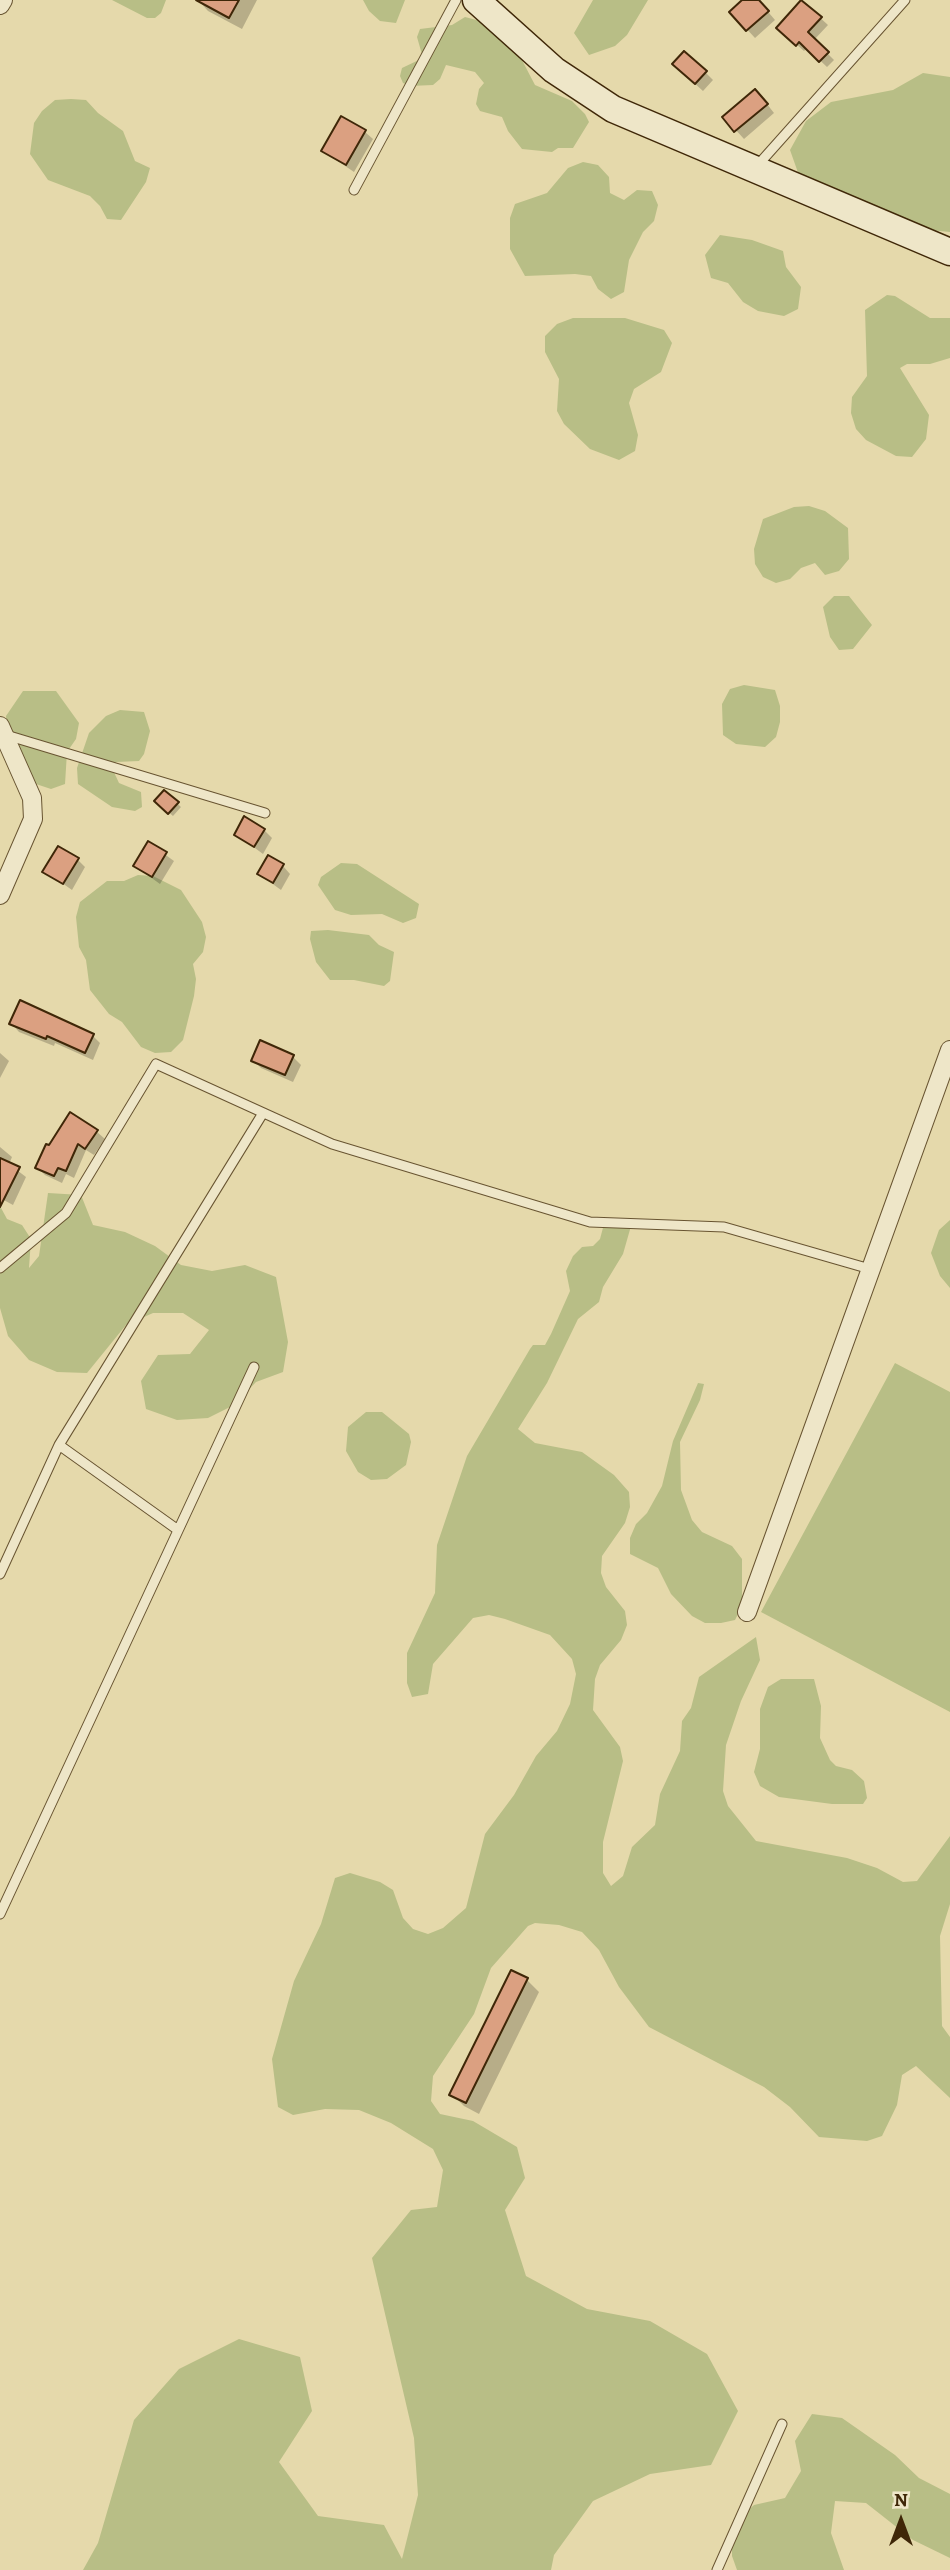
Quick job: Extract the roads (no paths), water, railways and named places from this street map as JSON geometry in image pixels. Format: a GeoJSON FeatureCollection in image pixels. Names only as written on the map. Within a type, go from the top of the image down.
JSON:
{"type":"FeatureCollection","features":[{"type":"Feature","properties":{"kind":"street"},"geometry":{"type":"LineString","coordinates":[[0,5],[3,0]]}},
{"type":"Feature","properties":{"kind":"street"},"geometry":{"type":"LineString","coordinates":[[476,0],[554,70],[613,109],[690,144],[950,252]]}},
{"type":"Feature","properties":{"kind":"street"},"geometry":{"type":"LineString","coordinates":[[0,895],[33,819],[32,798],[2,730]]}},
{"type":"Feature","properties":{"kind":"street"},"geometry":{"type":"LineString","coordinates":[[747,1612],[950,1051]]}},
{"type":"Feature","properties":{"kind":"lane"},"geometry":{"type":"LineString","coordinates":[[354,190],[456,0]]}},
{"type":"Feature","properties":{"kind":"lane"},"geometry":{"type":"LineString","coordinates":[[754,169],[905,0]]}},
{"type":"Feature","properties":{"kind":"lane"},"geometry":{"type":"LineString","coordinates":[[2,730],[265,813]]}},
{"type":"Feature","properties":{"kind":"lane"},"geometry":{"type":"LineString","coordinates":[[0,1268],[66,1213],[156,1064],[332,1144],[590,1223],[724,1227],[870,1269]]}},
{"type":"Feature","properties":{"kind":"lane"},"geometry":{"type":"LineString","coordinates":[[0,1574],[59,1445],[263,1112]]}},
{"type":"Feature","properties":{"kind":"lane"},"geometry":{"type":"LineString","coordinates":[[0,1914],[254,1367]]}},
{"type":"Feature","properties":{"kind":"lane"},"geometry":{"type":"LineString","coordinates":[[59,1445],[178,1530]]}},
{"type":"Feature","properties":{"kind":"lane"},"geometry":{"type":"LineString","coordinates":[[717,2570],[782,2424]]}}]}
